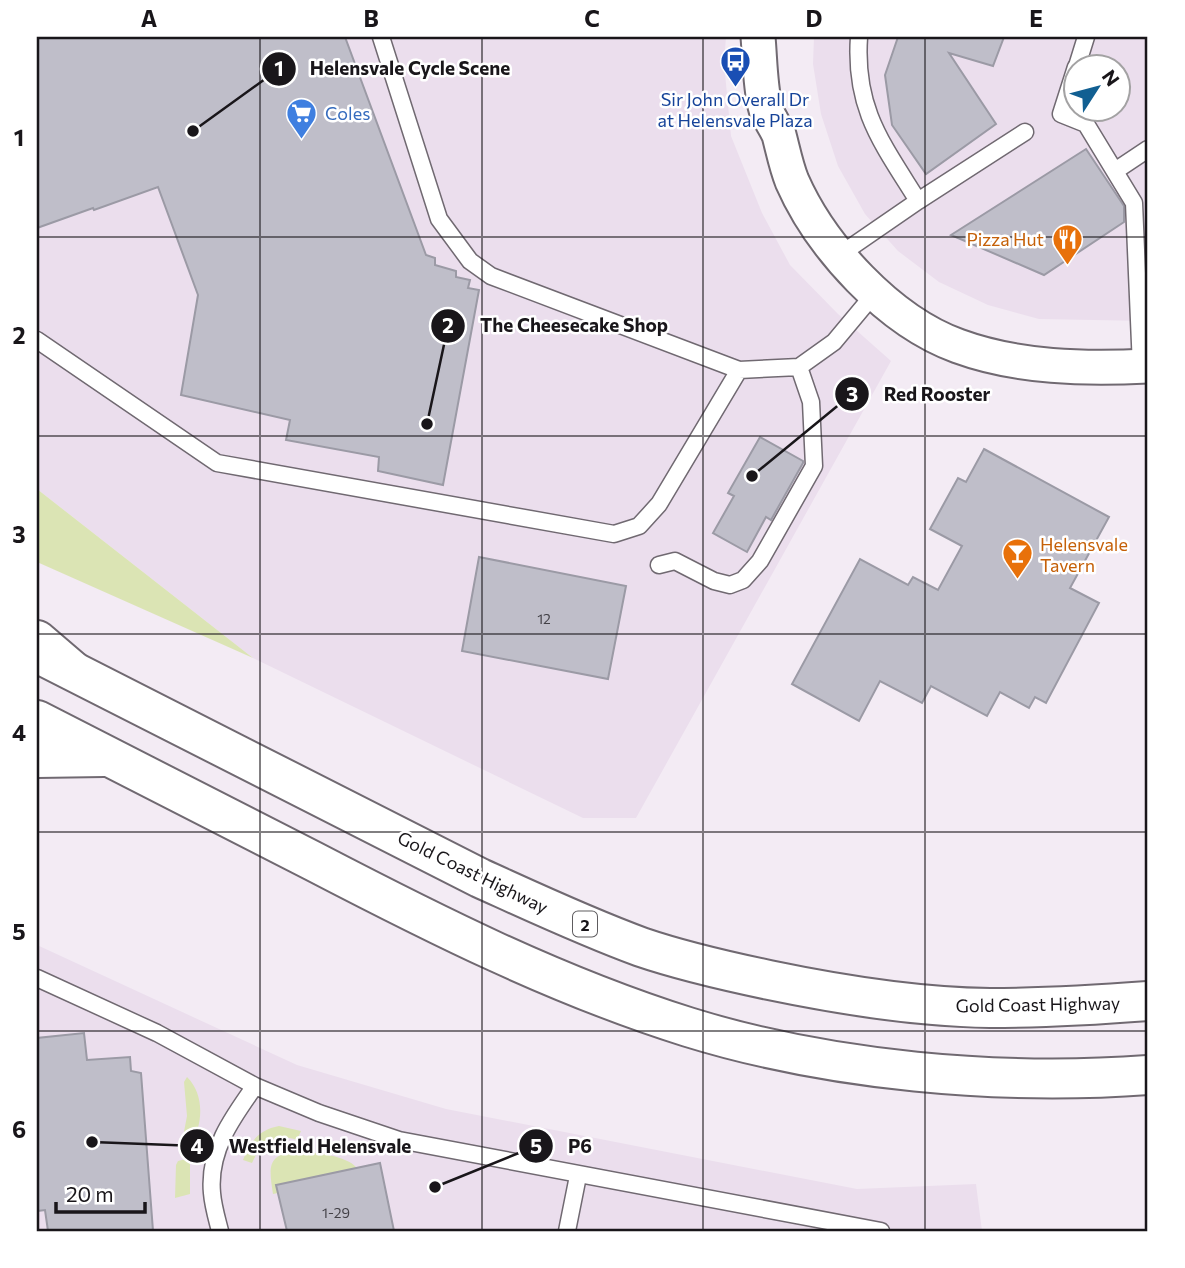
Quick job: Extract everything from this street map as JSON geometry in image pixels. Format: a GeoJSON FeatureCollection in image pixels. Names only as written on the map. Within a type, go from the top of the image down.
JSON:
{"type":"FeatureCollection","features":[{"type":"Feature","properties":{"kind":"highway"},"geometry":{"type":"LineString","coordinates":[[37,640],[72,670]]}},
{"type":"Feature","properties":{"kind":"highway","name":"Gold Coast Highway"},"geometry":{"type":"LineString","coordinates":[[37,653],[480,878],[642,947],[728,971],[815,989],[896,1001],[988,1008],[1148,1001]]}},
{"type":"Feature","properties":{"kind":"highway"},"geometry":{"type":"LineString","coordinates":[[37,720],[460,936],[615,1002],[691,1028],[848,1063],[1030,1079],[1148,1075]]}},
{"type":"Feature","properties":{"kind":"highway"},"geometry":{"type":"LineString","coordinates":[[37,758],[109,757]]}},
{"type":"Feature","properties":{"kind":"street"},"geometry":{"type":"LineString","coordinates":[[758,37],[765,108],[778,131],[792,180],[838,256],[874,294],[924,329],[957,346],[996,357],[1055,367],[1144,366]]}},
{"type":"Feature","properties":{"kind":"street"},"geometry":{"type":"LineString","coordinates":[[778,131],[782,37]]}},
{"type":"Feature","properties":{"kind":"lane"},"geometry":{"type":"LineString","coordinates":[[381,37],[439,219],[470,261],[491,276],[739,370],[799,367],[834,342],[874,294]]}},
{"type":"Feature","properties":{"kind":"lane"},"geometry":{"type":"LineString","coordinates":[[859,37],[858,65],[863,102],[878,138],[918,201]]}},
{"type":"Feature","properties":{"kind":"lane"},"geometry":{"type":"LineString","coordinates":[[1081,122],[1086,124],[1134,203],[1144,366]]}},
{"type":"Feature","properties":{"kind":"lane"},"geometry":{"type":"LineString","coordinates":[[838,256],[1025,132]]}},
{"type":"Feature","properties":{"kind":"lane"},"geometry":{"type":"LineString","coordinates":[[1115,171],[1148,149]]}},
{"type":"Feature","properties":{"kind":"lane"},"geometry":{"type":"LineString","coordinates":[[37,340],[217,463],[614,534],[639,526],[659,504],[739,370]]}},
{"type":"Feature","properties":{"kind":"lane"},"geometry":{"type":"LineString","coordinates":[[659,565],[676,561],[730,585],[743,580],[760,561],[814,466],[811,402],[799,367]]}},
{"type":"Feature","properties":{"kind":"lane"},"geometry":{"type":"LineString","coordinates":[[37,978],[158,1033],[254,1086],[319,1113],[399,1140],[578,1176],[881,1231]]}},
{"type":"Feature","properties":{"kind":"lane"},"geometry":{"type":"LineString","coordinates":[[220,1231],[212,1192],[215,1158],[226,1127],[254,1086]]}},
{"type":"Feature","properties":{"kind":"lane"},"geometry":{"type":"LineString","coordinates":[[567,1231],[578,1176]]}},
{"type":"Feature","properties":{"kind":"shaded area"},"geometry":{"type":"Polygon","coordinates":[[[37,37],[726,37],[724,63],[731,136],[762,213],[790,265],[838,314],[891,361],[636,818],[583,818],[253,658],[37,489],[37,37]]]}},
{"type":"Feature","properties":{"kind":"shaded area"},"geometry":{"type":"Polygon","coordinates":[[[814,37],[1148,37],[1148,321],[1039,319],[988,305],[939,282],[898,251],[865,214],[838,166],[821,114],[813,64],[814,37]]]}},
{"type":"Feature","properties":{"kind":"shaded area"},"geometry":{"type":"Polygon","coordinates":[[[37,945],[297,1065],[446,1109],[857,1189],[976,1184],[982,1231],[37,1231],[37,945]]]}},
{"type":"Feature","properties":{"kind":"green space"},"geometry":{"type":"Polygon","coordinates":[[[37,489],[253,658],[37,562],[37,489]]]}},
{"type":"Feature","properties":{"kind":"green space"},"geometry":{"type":"Polygon","coordinates":[[[187,1077],[197,1092],[200,1110],[198,1128],[191,1145],[183,1137],[187,1116],[184,1082],[187,1077]]]}},
{"type":"Feature","properties":{"kind":"green space"},"geometry":{"type":"Polygon","coordinates":[[[279,1126],[301,1131],[297,1140],[275,1138],[264,1145],[252,1163],[243,1160],[256,1138],[266,1130],[279,1126]]]}},
{"type":"Feature","properties":{"kind":"green space"},"geometry":{"type":"Polygon","coordinates":[[[299,1151],[338,1157],[357,1168],[276,1185],[278,1193],[273,1194],[272,1163],[280,1155],[299,1151]]]}},
{"type":"Feature","properties":{"kind":"green space"},"geometry":{"type":"Polygon","coordinates":[[[190,1158],[190,1194],[175,1198],[176,1165],[178,1161],[190,1158]]]}},
{"type":"Feature","properties":{"kind":"building"},"geometry":{"type":"Polygon","coordinates":[[[37,37],[345,37],[426,255],[435,258],[435,265],[456,271],[456,277],[470,280],[468,288],[479,290],[443,485],[378,471],[379,457],[286,440],[290,420],[181,395],[198,295],[158,187],[37,228],[37,37]]]}},
{"type":"Feature","properties":{"kind":"building"},"geometry":{"type":"Polygon","coordinates":[[[898,37],[1004,37],[993,66],[949,53],[996,124],[926,174],[892,125],[885,75],[898,37]]]}},
{"type":"Feature","properties":{"kind":"building"},"geometry":{"type":"Polygon","coordinates":[[[1086,149],[1124,206],[1124,222],[1044,275],[951,235],[1086,149]]]}},
{"type":"Feature","properties":{"kind":"building"},"geometry":{"type":"Polygon","coordinates":[[[760,437],[803,463],[771,520],[766,517],[747,552],[713,533],[734,496],[728,493],[760,437]]]}},
{"type":"Feature","properties":{"kind":"building","name":"Helensvale Tavern"},"geometry":{"type":"Polygon","coordinates":[[[984,449],[1109,517],[1070,588],[1099,603],[1046,703],[1035,697],[1029,708],[1000,692],[987,716],[931,686],[922,703],[880,681],[859,721],[792,684],[860,559],[908,585],[913,577],[938,590],[962,546],[930,529],[958,478],[966,482],[984,449]]]}},
{"type":"Feature","properties":{"kind":"building"},"geometry":{"type":"Polygon","coordinates":[[[479,557],[626,586],[608,679],[462,651],[479,557]]]}},
{"type":"Feature","properties":{"kind":"building"},"geometry":{"type":"Polygon","coordinates":[[[84,1033],[87,1060],[130,1057],[131,1071],[141,1073],[153,1231],[48,1231],[45,1210],[37,1211],[37,1038],[84,1033]]]}},
{"type":"Feature","properties":{"kind":"building"},"geometry":{"type":"Polygon","coordinates":[[[380,1163],[394,1231],[287,1231],[276,1185],[380,1163]]]}},
{"type":"Feature","properties":{"kind":"place","name":"Sir John Overall Dr at Helensvale Plaza"},"geometry":{"type":"Point","coordinates":[735,88]}},
{"type":"Feature","properties":{"kind":"place","name":"Helensvale Cycle Scene"},"geometry":{"type":"Point","coordinates":[193,131]}},
{"type":"Feature","properties":{"kind":"place","name":"Coles"},"geometry":{"type":"Point","coordinates":[302,140]}},
{"type":"Feature","properties":{"kind":"place","name":"Pizza Hut"},"geometry":{"type":"Point","coordinates":[1067,266]}},
{"type":"Feature","properties":{"kind":"place","name":"The Cheesecake Shop"},"geometry":{"type":"Point","coordinates":[427,424]}},
{"type":"Feature","properties":{"kind":"place","name":"Red Rooster"},"geometry":{"type":"Point","coordinates":[752,476]}},
{"type":"Feature","properties":{"kind":"place","name":"Helensvale Tavern"},"geometry":{"type":"Point","coordinates":[1017,581]}},
{"type":"Feature","properties":{"kind":"place","name":"Westfield Helensvale"},"geometry":{"type":"Point","coordinates":[92,1142]}},
{"type":"Feature","properties":{"kind":"place","name":"P6"},"geometry":{"type":"Point","coordinates":[435,1187]}}]}
